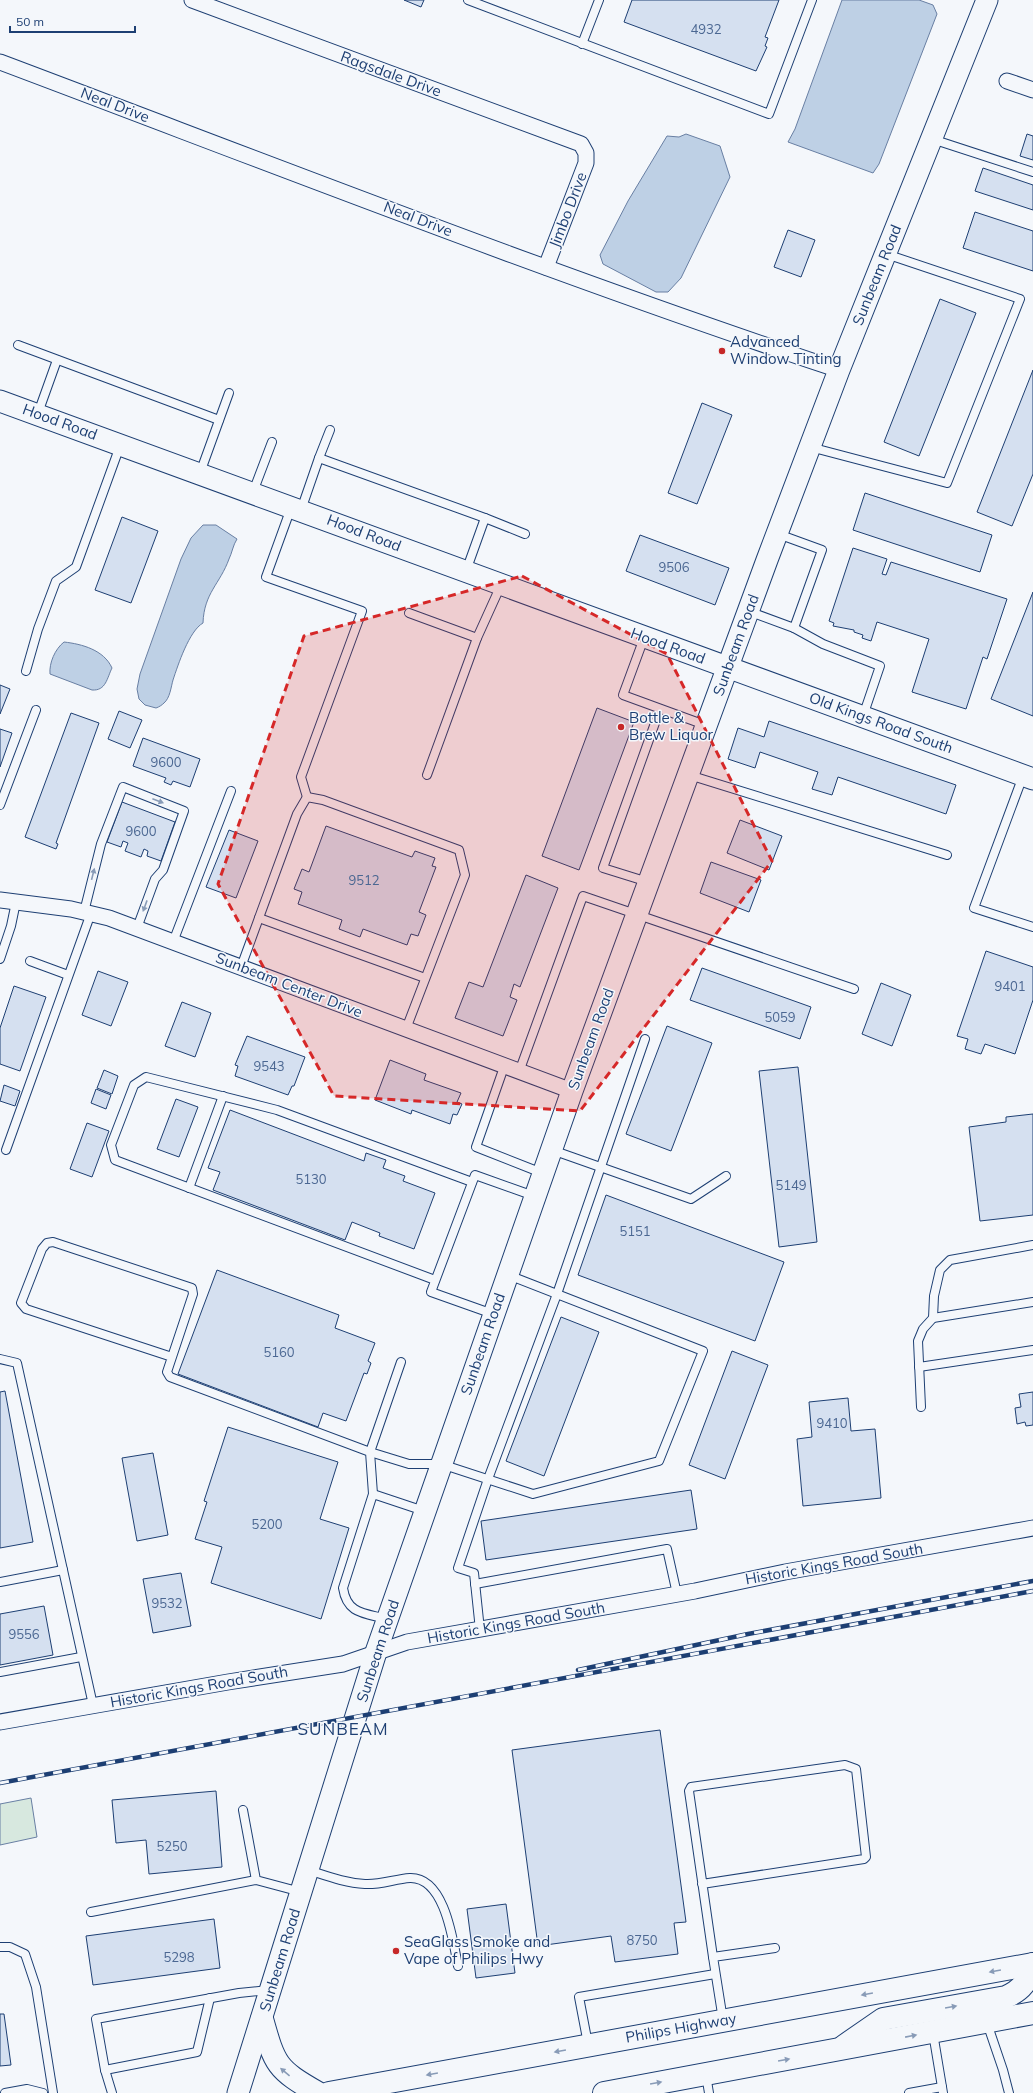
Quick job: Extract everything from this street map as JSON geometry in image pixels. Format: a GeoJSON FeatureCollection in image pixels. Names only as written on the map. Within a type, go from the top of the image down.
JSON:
{"type":"FeatureCollection","features":[{"type":"Feature","properties":{"kind":"main road","name":"Philips Highway"},"geometry":{"type":"LineString","coordinates":[[329,2093],[1033,1964]]}},
{"type":"Feature","properties":{"kind":"main road"},"geometry":{"type":"LineString","coordinates":[[838,2050],[883,2019],[1006,1997],[1023,1986],[1029,1978],[1033,1964]]}},
{"type":"Feature","properties":{"kind":"main road"},"geometry":{"type":"LineString","coordinates":[[604,2093],[708,2084],[838,2050],[1033,2014]]}},
{"type":"Feature","properties":{"kind":"main road"},"geometry":{"type":"LineString","coordinates":[[262,2019],[271,2054],[281,2070],[318,2093]]}},
{"type":"Feature","properties":{"kind":"street","name":"Ragsdale Drive"},"geometry":{"type":"LineString","coordinates":[[192,0],[581,144],[586,153]]}},
{"type":"Feature","properties":{"kind":"street","name":"Sunbeam Road"},"geometry":{"type":"LineString","coordinates":[[238,2093],[387,1619],[572,1091],[748,611],[839,370],[987,0]]}},
{"type":"Feature","properties":{"kind":"street","name":"Neal Drive"},"geometry":{"type":"LineString","coordinates":[[0,62],[546,267],[737,336],[839,370]]}},
{"type":"Feature","properties":{"kind":"street"},"geometry":{"type":"LineString","coordinates":[[1007,81],[1033,90]]}},
{"type":"Feature","properties":{"kind":"street","name":"Jimbo Drive"},"geometry":{"type":"LineString","coordinates":[[546,267],[586,163],[586,153]]}},
{"type":"Feature","properties":{"kind":"street","name":"Hood Road"},"geometry":{"type":"LineString","coordinates":[[0,401],[253,492],[728,668]]}},
{"type":"Feature","properties":{"kind":"street","name":"Old Kings Road South"},"geometry":{"type":"LineString","coordinates":[[728,668],[1030,775]]}},
{"type":"Feature","properties":{"kind":"street","name":"Sunbeam Center Drive"},"geometry":{"type":"LineString","coordinates":[[0,900],[87,913],[109,918],[504,1067],[572,1091]]}},
{"type":"Feature","properties":{"kind":"street","name":"Historic Kings Road South"},"geometry":{"type":"LineString","coordinates":[[0,1722],[343,1664],[407,1642],[480,1630],[677,1594],[785,1572],[1033,1528]]}},
{"type":"Feature","properties":{"kind":"lane"},"geometry":{"type":"LineString","coordinates":[[468,0],[769,114],[812,0]]}},
{"type":"Feature","properties":{"kind":"lane"},"geometry":{"type":"LineString","coordinates":[[582,44],[599,0]]}},
{"type":"Feature","properties":{"kind":"lane"},"geometry":{"type":"LineString","coordinates":[[931,139],[1033,172]]}},
{"type":"Feature","properties":{"kind":"lane"},"geometry":{"type":"LineString","coordinates":[[810,447],[947,483],[1020,299],[885,253]]}},
{"type":"Feature","properties":{"kind":"lane"},"geometry":{"type":"LineString","coordinates":[[18,345],[219,420]]}},
{"type":"Feature","properties":{"kind":"lane"},"geometry":{"type":"LineString","coordinates":[[37,414],[57,360]]}},
{"type":"Feature","properties":{"kind":"lane"},"geometry":{"type":"LineString","coordinates":[[200,473],[229,393]]}},
{"type":"Feature","properties":{"kind":"lane"},"geometry":{"type":"LineString","coordinates":[[241,967],[297,814],[307,797],[301,777],[362,611],[266,577],[330,430]]}},
{"type":"Feature","properties":{"kind":"lane"},"geometry":{"type":"LineString","coordinates":[[253,492],[272,442]]}},
{"type":"Feature","properties":{"kind":"lane"},"geometry":{"type":"LineString","coordinates":[[26,671],[38,629],[56,581],[76,566],[121,445]]}},
{"type":"Feature","properties":{"kind":"lane"},"geometry":{"type":"LineString","coordinates":[[319,458],[525,534]]}},
{"type":"Feature","properties":{"kind":"lane"},"geometry":{"type":"LineString","coordinates":[[466,571],[485,518]]}},
{"type":"Feature","properties":{"kind":"lane"},"geometry":{"type":"LineString","coordinates":[[777,534],[822,550],[794,628]]}},
{"type":"Feature","properties":{"kind":"lane"},"geometry":{"type":"LineString","coordinates":[[428,775],[477,638],[501,584]]}},
{"type":"Feature","properties":{"kind":"lane"},"geometry":{"type":"LineString","coordinates":[[748,611],[794,628],[823,644],[880,666],[862,716]]}},
{"type":"Feature","properties":{"kind":"lane"},"geometry":{"type":"LineString","coordinates":[[409,613],[477,638]]}},
{"type":"Feature","properties":{"kind":"lane"},"geometry":{"type":"LineString","coordinates":[[644,638],[622,695],[707,726]]}},
{"type":"Feature","properties":{"kind":"lane"},"geometry":{"type":"LineString","coordinates":[[649,883],[603,868],[660,708]]}},
{"type":"Feature","properties":{"kind":"lane"},"geometry":{"type":"LineString","coordinates":[[0,805],[36,710]]}},
{"type":"Feature","properties":{"kind":"lane"},"geometry":{"type":"LineString","coordinates":[[688,775],[947,855]]}},
{"type":"Feature","properties":{"kind":"lane"},"geometry":{"type":"LineString","coordinates":[[1030,775],[974,908],[1033,927]]}},
{"type":"Feature","properties":{"kind":"lane"},"geometry":{"type":"LineString","coordinates":[[6,1150],[68,975],[87,913],[101,844],[123,787],[184,811],[162,870],[155,879],[137,928]]}},
{"type":"Feature","properties":{"kind":"lane"},"geometry":{"type":"LineString","coordinates":[[173,942],[230,791]]}},
{"type":"Feature","properties":{"kind":"lane"},"geometry":{"type":"LineString","coordinates":[[307,797],[323,800],[459,850],[465,875],[406,1029]]}},
{"type":"Feature","properties":{"kind":"lane"},"geometry":{"type":"LineString","coordinates":[[519,1072],[583,896],[854,989]]}},
{"type":"Feature","properties":{"kind":"lane"},"geometry":{"type":"LineString","coordinates":[[0,959],[11,926],[16,902]]}},
{"type":"Feature","properties":{"kind":"lane"},"geometry":{"type":"LineString","coordinates":[[259,918],[425,978]]}},
{"type":"Feature","properties":{"kind":"lane"},"geometry":{"type":"LineString","coordinates":[[30,962],[68,975]]}},
{"type":"Feature","properties":{"kind":"lane"},"geometry":{"type":"LineString","coordinates":[[480,1630],[474,1573],[458,1568],[488,1479],[557,1294],[645,1039]]}},
{"type":"Feature","properties":{"kind":"lane"},"geometry":{"type":"LineString","coordinates":[[504,1067],[476,1147],[543,1173]]}},
{"type":"Feature","properties":{"kind":"lane"},"geometry":{"type":"LineString","coordinates":[[436,1280],[115,1160],[111,1145],[134,1085],[146,1077],[276,1110],[472,1182]]}},
{"type":"Feature","properties":{"kind":"lane"},"geometry":{"type":"LineString","coordinates":[[189,1188],[223,1096]]}},
{"type":"Feature","properties":{"kind":"lane"},"geometry":{"type":"LineString","coordinates":[[551,1150],[601,1166],[691,1199],[726,1176]]}},
{"type":"Feature","properties":{"kind":"lane"},"geometry":{"type":"LineString","coordinates":[[494,1314],[431,1292],[475,1175],[535,1197]]}},
{"type":"Feature","properties":{"kind":"lane"},"geometry":{"type":"LineString","coordinates":[[172,1357],[26,1309],[21,1303],[42,1248],[47,1243],[53,1242],[192,1288],[193,1294],[172,1357],[167,1372],[170,1377],[370,1452],[409,1464],[441,1464],[533,1494],[659,1461],[702,1351],[507,1275]]}},
{"type":"Feature","properties":{"kind":"lane"},"geometry":{"type":"LineString","coordinates":[[933,1318],[934,1296],[940,1270],[950,1260],[1033,1245]]}},
{"type":"Feature","properties":{"kind":"lane"},"geometry":{"type":"LineString","coordinates":[[920,1407],[918,1341],[923,1329],[933,1318],[1033,1302]]}},
{"type":"Feature","properties":{"kind":"lane"},"geometry":{"type":"LineString","coordinates":[[919,1367],[1033,1350]]}},
{"type":"Feature","properties":{"kind":"lane"},"geometry":{"type":"LineString","coordinates":[[0,1359],[17,1363],[93,1706]]}},
{"type":"Feature","properties":{"kind":"lane"},"geometry":{"type":"LineString","coordinates":[[387,1619],[350,1608],[344,1599],[343,1588],[373,1494],[370,1452],[401,1362]]}},
{"type":"Feature","properties":{"kind":"lane"},"geometry":{"type":"LineString","coordinates":[[373,1494],[424,1511]]}},
{"type":"Feature","properties":{"kind":"lane"},"geometry":{"type":"LineString","coordinates":[[475,1584],[667,1549],[677,1594]]}},
{"type":"Feature","properties":{"kind":"lane"},"geometry":{"type":"LineString","coordinates":[[0,1582],[63,1570]]}},
{"type":"Feature","properties":{"kind":"lane"},"geometry":{"type":"LineString","coordinates":[[0,1672],[81,1657]]}},
{"type":"Feature","properties":{"kind":"lane"},"geometry":{"type":"LineString","coordinates":[[702,1884],[864,1859],[866,1857],[856,1769],[845,1765],[691,1787],[689,1791],[712,1957],[723,2021]]}},
{"type":"Feature","properties":{"kind":"lane"},"geometry":{"type":"LineString","coordinates":[[242,1810],[256,1880]]}},
{"type":"Feature","properties":{"kind":"lane"},"geometry":{"type":"LineString","coordinates":[[308,1870],[347,1883],[367,1884],[412,1878],[432,1888],[446,1910],[458,1966]]}},
{"type":"Feature","properties":{"kind":"lane"},"geometry":{"type":"LineString","coordinates":[[91,1912],[256,1880],[302,1892]]}},
{"type":"Feature","properties":{"kind":"lane"},"geometry":{"type":"LineString","coordinates":[[0,1948],[10,1947],[25,1954],[36,1987],[53,2093]]}},
{"type":"Feature","properties":{"kind":"lane"},"geometry":{"type":"LineString","coordinates":[[712,1957],[775,1948]]}},
{"type":"Feature","properties":{"kind":"lane"},"geometry":{"type":"LineString","coordinates":[[588,2046],[579,1997],[715,1974]]}},
{"type":"Feature","properties":{"kind":"lane"},"geometry":{"type":"LineString","coordinates":[[112,2093],[105,2070],[96,2019],[210,1998],[271,1990]]}},
{"type":"Feature","properties":{"kind":"lane"},"geometry":{"type":"LineString","coordinates":[[105,2070],[197,2052],[210,1998]]}},
{"type":"Feature","properties":{"kind":"lane"},"geometry":{"type":"LineString","coordinates":[[987,2022],[1009,2093]]}},
{"type":"Feature","properties":{"kind":"lane"},"geometry":{"type":"LineString","coordinates":[[909,2093],[943,2090],[933,2032]]}},
{"type":"Feature","properties":{"kind":"lane"},"geometry":{"type":"LineString","coordinates":[[5,2093],[27,2089],[43,2093]]}},
{"type":"Feature","properties":{"kind":"highlighted area"},"geometry":{"type":"Polygon","coordinates":[[[522,576],[667,654],[772,861],[580,1111],[334,1096],[218,884],[304,636],[522,576]]]}},
{"type":"Feature","properties":{"kind":"shaded area"},"geometry":{"type":"Polygon","coordinates":[[[31,1798],[37,1837],[0,1845],[0,1804],[31,1798]]]}},
{"type":"Feature","properties":{"kind":"water"},"geometry":{"type":"Polygon","coordinates":[[[842,0],[919,0],[933,5],[937,14],[879,164],[873,173],[788,142],[795,129],[842,0]]]}},
{"type":"Feature","properties":{"kind":"water"},"geometry":{"type":"Polygon","coordinates":[[[686,134],[720,146],[730,177],[681,278],[668,292],[656,292],[603,264],[600,255],[628,201],[667,136],[679,137],[686,134]]]}},
{"type":"Feature","properties":{"kind":"water"},"geometry":{"type":"Polygon","coordinates":[[[203,525],[216,525],[237,539],[225,568],[209,596],[203,623],[193,633],[181,657],[168,698],[156,708],[145,705],[139,699],[137,689],[140,674],[181,559],[191,538],[203,525]]]}},
{"type":"Feature","properties":{"kind":"water"},"geometry":{"type":"Polygon","coordinates":[[[64,642],[85,646],[98,652],[104,657],[112,668],[103,686],[97,690],[92,690],[50,674],[50,665],[53,656],[64,642]]]}},
{"type":"Feature","properties":{"kind":"building"},"geometry":{"type":"Polygon","coordinates":[[[404,0],[424,0],[421,7],[404,0]]]}},
{"type":"Feature","properties":{"kind":"building"},"geometry":{"type":"Polygon","coordinates":[[[632,0],[779,0],[765,37],[768,38],[765,46],[767,47],[756,71],[624,22],[632,0]]]}},
{"type":"Feature","properties":{"kind":"building"},"geometry":{"type":"Polygon","coordinates":[[[1027,134],[1033,136],[1033,160],[1020,156],[1027,134]]]}},
{"type":"Feature","properties":{"kind":"building"},"geometry":{"type":"Polygon","coordinates":[[[983,168],[1033,185],[1033,210],[975,191],[983,168]]]}},
{"type":"Feature","properties":{"kind":"building"},"geometry":{"type":"Polygon","coordinates":[[[975,212],[1033,231],[1033,271],[963,248],[975,212]]]}},
{"type":"Feature","properties":{"kind":"building"},"geometry":{"type":"Polygon","coordinates":[[[788,230],[815,240],[801,277],[774,267],[788,230]]]}},
{"type":"Feature","properties":{"kind":"building"},"geometry":{"type":"Polygon","coordinates":[[[940,299],[976,313],[919,456],[884,442],[940,299]]]}},
{"type":"Feature","properties":{"kind":"building"},"geometry":{"type":"Polygon","coordinates":[[[1033,370],[1033,474],[1012,526],[977,512],[1033,370]]]}},
{"type":"Feature","properties":{"kind":"building"},"geometry":{"type":"Polygon","coordinates":[[[702,403],[732,415],[697,504],[668,493],[702,403]]]}},
{"type":"Feature","properties":{"kind":"building"},"geometry":{"type":"Polygon","coordinates":[[[865,493],[992,535],[980,572],[853,530],[865,493]]]}},
{"type":"Feature","properties":{"kind":"building"},"geometry":{"type":"Polygon","coordinates":[[[122,517],[158,531],[131,603],[95,590],[122,517]]]}},
{"type":"Feature","properties":{"kind":"building"},"geometry":{"type":"Polygon","coordinates":[[[640,535],[729,568],[715,605],[626,571],[640,535]]]}},
{"type":"Feature","properties":{"kind":"building"},"geometry":{"type":"Polygon","coordinates":[[[853,548],[887,559],[882,574],[886,575],[891,562],[1007,599],[987,659],[983,657],[966,709],[912,692],[929,639],[877,622],[871,641],[862,638],[863,635],[854,632],[854,630],[833,626],[834,623],[829,621],[853,548]]]}},
{"type":"Feature","properties":{"kind":"building"},"geometry":{"type":"Polygon","coordinates":[[[1033,592],[1033,716],[991,699],[1033,592]]]}},
{"type":"Feature","properties":{"kind":"building"},"geometry":{"type":"Polygon","coordinates":[[[0,685],[10,689],[0,714],[0,685]]]}},
{"type":"Feature","properties":{"kind":"building"},"geometry":{"type":"Polygon","coordinates":[[[597,708],[634,722],[579,870],[542,856],[597,708]]]}},
{"type":"Feature","properties":{"kind":"building"},"geometry":{"type":"Polygon","coordinates":[[[119,711],[142,720],[130,748],[108,739],[119,711]]]}},
{"type":"Feature","properties":{"kind":"building"},"geometry":{"type":"Polygon","coordinates":[[[71,713],[99,723],[56,843],[58,844],[56,849],[25,837],[71,713]]]}},
{"type":"Feature","properties":{"kind":"building"},"geometry":{"type":"Polygon","coordinates":[[[769,721],[956,785],[946,814],[838,777],[832,795],[812,789],[818,772],[760,752],[755,768],[728,759],[738,728],[764,737],[769,721]]]}},
{"type":"Feature","properties":{"kind":"building"},"geometry":{"type":"Polygon","coordinates":[[[0,729],[12,733],[0,767],[0,729]]]}},
{"type":"Feature","properties":{"kind":"building"},"geometry":{"type":"Polygon","coordinates":[[[143,738],[200,759],[190,787],[173,781],[171,785],[164,782],[166,778],[133,766],[143,738]]]}},
{"type":"Feature","properties":{"kind":"building"},"geometry":{"type":"Polygon","coordinates":[[[122,802],[175,822],[161,861],[147,856],[148,851],[144,849],[141,857],[125,851],[128,843],[123,841],[121,847],[107,842],[122,802]]]}},
{"type":"Feature","properties":{"kind":"building"},"geometry":{"type":"Polygon","coordinates":[[[740,820],[782,836],[769,870],[727,853],[740,820]]]}},
{"type":"Feature","properties":{"kind":"building"},"geometry":{"type":"Polygon","coordinates":[[[326,826],[412,857],[415,851],[435,858],[432,866],[436,867],[419,912],[426,915],[418,936],[411,934],[407,945],[363,929],[360,937],[339,929],[342,920],[298,904],[302,892],[294,889],[302,869],[309,872],[326,826]]]}},
{"type":"Feature","properties":{"kind":"building"},"geometry":{"type":"Polygon","coordinates":[[[229,830],[258,841],[236,898],[206,887],[229,830]]]}},
{"type":"Feature","properties":{"kind":"building"},"geometry":{"type":"Polygon","coordinates":[[[711,862],[761,880],[749,912],[700,893],[711,862]]]}},
{"type":"Feature","properties":{"kind":"building"},"geometry":{"type":"Polygon","coordinates":[[[526,875],[558,888],[520,987],[514,984],[510,997],[517,1000],[503,1036],[455,1018],[469,982],[483,987],[526,875]]]}},
{"type":"Feature","properties":{"kind":"building"},"geometry":{"type":"Polygon","coordinates":[[[986,951],[1033,967],[1033,1000],[1015,1054],[985,1044],[981,1054],[965,1049],[968,1039],[957,1036],[986,951]]]}},
{"type":"Feature","properties":{"kind":"building"},"geometry":{"type":"Polygon","coordinates":[[[702,968],[811,1007],[800,1039],[690,1000],[702,968]]]}},
{"type":"Feature","properties":{"kind":"building"},"geometry":{"type":"Polygon","coordinates":[[[98,971],[128,982],[111,1026],[82,1015],[98,971]]]}},
{"type":"Feature","properties":{"kind":"building"},"geometry":{"type":"Polygon","coordinates":[[[881,983],[911,995],[892,1046],[862,1034],[881,983]]]}},
{"type":"Feature","properties":{"kind":"building"},"geometry":{"type":"Polygon","coordinates":[[[14,986],[46,997],[20,1071],[0,1064],[0,1028],[14,986]]]}},
{"type":"Feature","properties":{"kind":"building"},"geometry":{"type":"Polygon","coordinates":[[[182,1002],[211,1013],[195,1057],[165,1046],[182,1002]]]}},
{"type":"Feature","properties":{"kind":"building"},"geometry":{"type":"Polygon","coordinates":[[[667,1026],[712,1043],[671,1151],[626,1134],[667,1026]]]}},
{"type":"Feature","properties":{"kind":"building"},"geometry":{"type":"Polygon","coordinates":[[[247,1036],[305,1057],[294,1086],[292,1086],[288,1095],[235,1076],[238,1066],[235,1065],[247,1036]]]}},
{"type":"Feature","properties":{"kind":"building"},"geometry":{"type":"Polygon","coordinates":[[[390,1060],[426,1074],[424,1080],[461,1093],[457,1102],[462,1104],[457,1115],[453,1114],[450,1124],[412,1110],[411,1114],[375,1100],[390,1060]]]}},
{"type":"Feature","properties":{"kind":"building"},"geometry":{"type":"Polygon","coordinates":[[[798,1067],[817,1242],[779,1247],[759,1071],[798,1067]]]}},
{"type":"Feature","properties":{"kind":"building"},"geometry":{"type":"Polygon","coordinates":[[[104,1070],[118,1076],[112,1094],[97,1088],[104,1070]]]}},
{"type":"Feature","properties":{"kind":"building"},"geometry":{"type":"Polygon","coordinates":[[[4,1085],[20,1091],[15,1106],[0,1101],[4,1085]]]}},
{"type":"Feature","properties":{"kind":"building"},"geometry":{"type":"Polygon","coordinates":[[[96,1089],[111,1095],[106,1109],[91,1103],[96,1089]]]}},
{"type":"Feature","properties":{"kind":"building"},"geometry":{"type":"Polygon","coordinates":[[[176,1099],[198,1107],[179,1157],[157,1149],[176,1099]]]}},
{"type":"Feature","properties":{"kind":"building"},"geometry":{"type":"Polygon","coordinates":[[[230,1110],[364,1161],[366,1153],[386,1160],[383,1168],[405,1176],[403,1181],[435,1193],[414,1249],[379,1236],[380,1233],[352,1222],[345,1240],[213,1190],[220,1172],[208,1168],[230,1110]]]}},
{"type":"Feature","properties":{"kind":"building"},"geometry":{"type":"Polygon","coordinates":[[[1033,1114],[1033,1215],[980,1221],[969,1127],[1006,1122],[1006,1117],[1033,1114]]]}},
{"type":"Feature","properties":{"kind":"building"},"geometry":{"type":"Polygon","coordinates":[[[87,1123],[109,1131],[92,1177],[70,1169],[87,1123]]]}},
{"type":"Feature","properties":{"kind":"building"},"geometry":{"type":"Polygon","coordinates":[[[606,1195],[784,1262],[755,1341],[578,1275],[606,1195]]]}},
{"type":"Feature","properties":{"kind":"building"},"geometry":{"type":"Polygon","coordinates":[[[217,1270],[339,1315],[335,1328],[375,1343],[368,1361],[371,1363],[367,1374],[364,1373],[346,1421],[323,1413],[318,1427],[178,1374],[217,1270]]]}},
{"type":"Feature","properties":{"kind":"building"},"geometry":{"type":"Polygon","coordinates":[[[561,1317],[599,1332],[544,1476],[506,1461],[561,1317]]]}},
{"type":"Feature","properties":{"kind":"building"},"geometry":{"type":"Polygon","coordinates":[[[732,1351],[768,1365],[725,1479],[689,1465],[732,1351]]]}},
{"type":"Feature","properties":{"kind":"building"},"geometry":{"type":"Polygon","coordinates":[[[5,1391],[33,1542],[0,1548],[0,1392],[5,1391]]]}},
{"type":"Feature","properties":{"kind":"building"},"geometry":{"type":"Polygon","coordinates":[[[1033,1392],[1033,1425],[1026,1426],[1025,1422],[1017,1424],[1015,1408],[1021,1407],[1019,1394],[1033,1392]]]}},
{"type":"Feature","properties":{"kind":"building"},"geometry":{"type":"Polygon","coordinates":[[[848,1398],[851,1431],[875,1429],[881,1498],[803,1506],[797,1439],[812,1437],[809,1402],[848,1398]]]}},
{"type":"Feature","properties":{"kind":"building"},"geometry":{"type":"Polygon","coordinates":[[[228,1427],[338,1462],[320,1519],[349,1528],[321,1619],[211,1583],[222,1547],[195,1539],[207,1502],[204,1501],[228,1427]]]}},
{"type":"Feature","properties":{"kind":"building"},"geometry":{"type":"Polygon","coordinates":[[[153,1453],[168,1535],[137,1541],[122,1458],[153,1453]]]}},
{"type":"Feature","properties":{"kind":"building"},"geometry":{"type":"Polygon","coordinates":[[[691,1490],[697,1529],[486,1560],[481,1521],[691,1490]]]}},
{"type":"Feature","properties":{"kind":"building"},"geometry":{"type":"Polygon","coordinates":[[[181,1573],[191,1626],[153,1633],[143,1579],[181,1573]]]}},
{"type":"Feature","properties":{"kind":"building"},"geometry":{"type":"Polygon","coordinates":[[[44,1606],[53,1655],[0,1665],[0,1614],[44,1606]]]}},
{"type":"Feature","properties":{"kind":"building"},"geometry":{"type":"Polygon","coordinates":[[[660,1730],[686,1922],[674,1923],[678,1954],[615,1962],[611,1936],[538,1946],[512,1750],[660,1730]]]}},
{"type":"Feature","properties":{"kind":"building"},"geometry":{"type":"Polygon","coordinates":[[[216,1791],[222,1867],[149,1874],[146,1840],[116,1843],[112,1800],[216,1791]]]}},
{"type":"Feature","properties":{"kind":"building"},"geometry":{"type":"Polygon","coordinates":[[[506,1904],[515,1973],[476,1978],[467,1909],[506,1904]]]}},
{"type":"Feature","properties":{"kind":"building"},"geometry":{"type":"Polygon","coordinates":[[[214,1919],[220,1968],[93,1985],[86,1936],[214,1919]]]}},
{"type":"Feature","properties":{"kind":"building"},"geometry":{"type":"Polygon","coordinates":[[[0,2014],[4,2014],[11,2065],[0,2066],[0,2014]]]}},
{"type":"Feature","properties":{"kind":"railway"},"geometry":{"type":"LineString","coordinates":[[578,1670],[748,1634],[1033,1581]]}},
{"type":"Feature","properties":{"kind":"railway"},"geometry":{"type":"LineString","coordinates":[[0,1783],[1033,1591]]}},
{"type":"Feature","properties":{"kind":"place","name":"Advanced Window Tinting"},"geometry":{"type":"Point","coordinates":[722,351]}},
{"type":"Feature","properties":{"kind":"place","name":"Bottle & Brew Liquor"},"geometry":{"type":"Point","coordinates":[621,727]}},
{"type":"Feature","properties":{"kind":"place","name":"SeaGlass Smoke and Vape of Philips Hwy"},"geometry":{"type":"Point","coordinates":[396,1951]}},
{"type":"Feature","properties":{"kind":"district","name":"SUNBEAM"},"geometry":{"type":"Point","coordinates":[343,1729]}}]}
